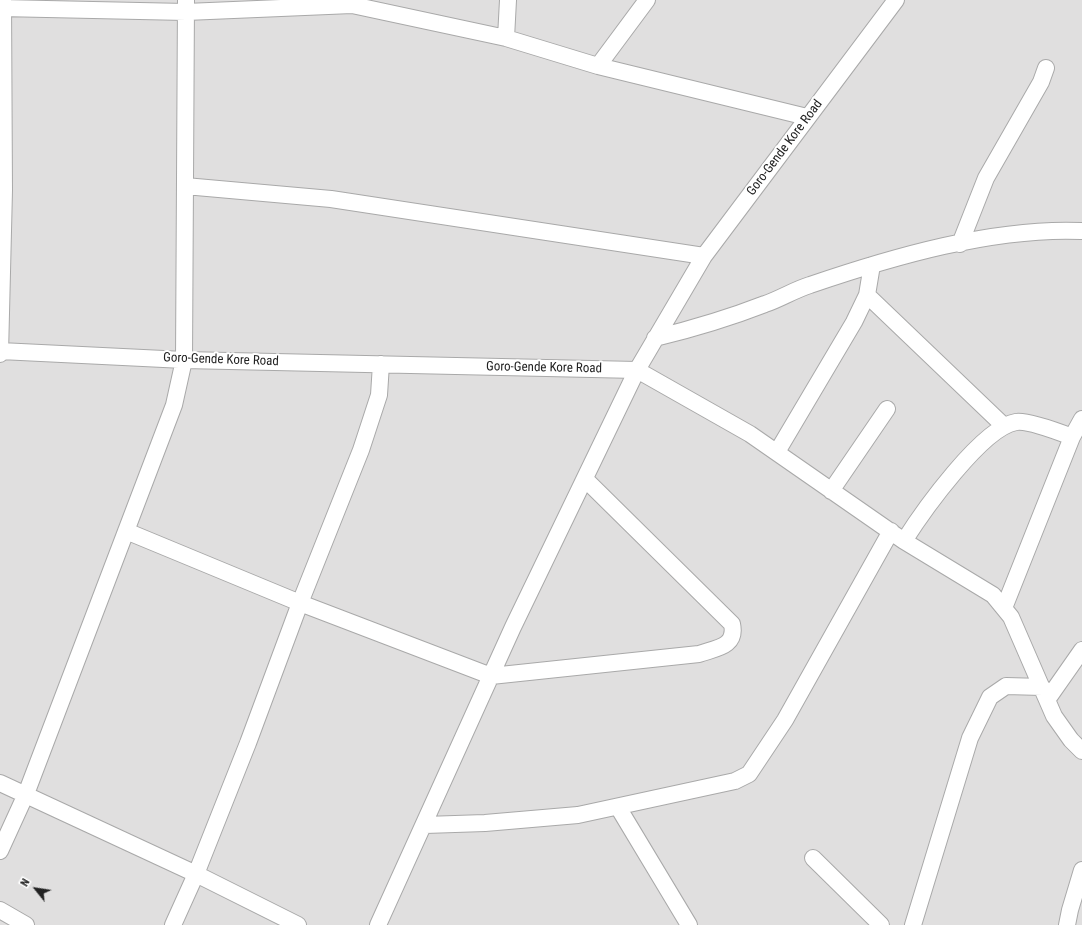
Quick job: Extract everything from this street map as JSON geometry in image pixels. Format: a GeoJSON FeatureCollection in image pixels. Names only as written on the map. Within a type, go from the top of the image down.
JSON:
{"type":"FeatureCollection","features":[{"type":"Feature","properties":{"kind":"street"},"geometry":{"type":"LineString","coordinates":[[506,38],[508,0]]}},
{"type":"Feature","properties":{"kind":"street"},"geometry":{"type":"LineString","coordinates":[[598,66],[647,0]]}},
{"type":"Feature","properties":{"kind":"street","name":"Goro-Gende Kore Road"},"geometry":{"type":"LineString","coordinates":[[0,352],[184,360],[637,370],[704,256],[896,0]]}},
{"type":"Feature","properties":{"kind":"street"},"geometry":{"type":"LineString","coordinates":[[0,352],[2,6],[186,6],[352,2],[506,38],[598,66],[807,117]]}},
{"type":"Feature","properties":{"kind":"street"},"geometry":{"type":"LineString","coordinates":[[0,851],[26,794],[172,412],[184,360],[186,6]]}},
{"type":"Feature","properties":{"kind":"street"},"geometry":{"type":"LineString","coordinates":[[960,244],[986,178],[1041,82],[1046,68]]}},
{"type":"Feature","properties":{"kind":"street"},"geometry":{"type":"LineString","coordinates":[[185,186],[331,199],[704,256]]}},
{"type":"Feature","properties":{"kind":"street"},"geometry":{"type":"LineString","coordinates":[[655,338],[700,327],[766,304],[808,286],[872,265],[940,247],[1001,236],[1061,230],[1082,231]]}},
{"type":"Feature","properties":{"kind":"street"},"geometry":{"type":"LineString","coordinates":[[777,452],[854,322],[867,294],[872,265]]}},
{"type":"Feature","properties":{"kind":"street"},"geometry":{"type":"LineString","coordinates":[[867,294],[1004,426]]}},
{"type":"Feature","properties":{"kind":"street"},"geometry":{"type":"LineString","coordinates":[[172,925],[196,874],[248,743],[300,603],[361,450],[379,395],[381,364]]}},
{"type":"Feature","properties":{"kind":"street"},"geometry":{"type":"LineString","coordinates":[[378,925],[491,676],[637,370],[750,434],[898,536],[994,595],[1011,617],[1054,716],[1071,740],[1082,751]]}},
{"type":"Feature","properties":{"kind":"street"},"geometry":{"type":"LineString","coordinates":[[831,491],[887,409]]}},
{"type":"Feature","properties":{"kind":"street"},"geometry":{"type":"LineString","coordinates":[[1004,608],[1072,437],[1082,419]]}},
{"type":"Feature","properties":{"kind":"street"},"geometry":{"type":"LineString","coordinates":[[425,824],[485,823],[578,815],[735,780],[749,774],[785,720],[898,536],[928,505],[990,435],[1004,426],[1017,422],[1048,428],[1072,437]]}},
{"type":"Feature","properties":{"kind":"street"},"geometry":{"type":"LineString","coordinates":[[126,531],[300,603],[491,676],[699,654],[726,644],[732,640],[734,633],[732,624],[585,479]]}},
{"type":"Feature","properties":{"kind":"street"},"geometry":{"type":"LineString","coordinates":[[1045,693],[1082,650]]}},
{"type":"Feature","properties":{"kind":"street"},"geometry":{"type":"LineString","coordinates":[[913,925],[970,738],[990,697],[1006,686],[1045,693]]}},
{"type":"Feature","properties":{"kind":"street"},"geometry":{"type":"LineString","coordinates":[[0,783],[196,874],[298,925]]}},
{"type":"Feature","properties":{"kind":"street"},"geometry":{"type":"LineString","coordinates":[[618,807],[690,925]]}},
{"type":"Feature","properties":{"kind":"street"},"geometry":{"type":"LineString","coordinates":[[813,858],[881,925]]}},
{"type":"Feature","properties":{"kind":"street"},"geometry":{"type":"LineString","coordinates":[[1067,925],[1082,870]]}},
{"type":"Feature","properties":{"kind":"street"},"geometry":{"type":"LineString","coordinates":[[0,910],[26,925]]}},
{"type":"Feature","properties":{"kind":"shaded area"},"geometry":{"type":"Polygon","coordinates":[[[0,0],[1082,0],[1082,925],[0,925],[0,0]]]}}]}
